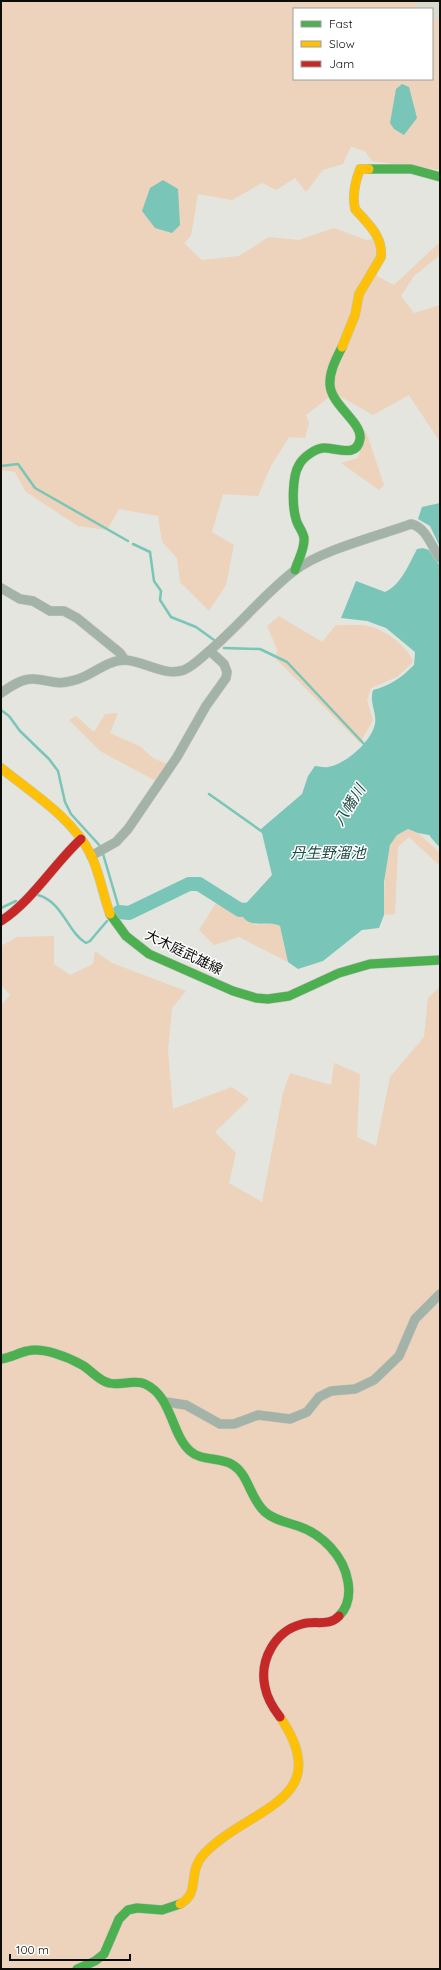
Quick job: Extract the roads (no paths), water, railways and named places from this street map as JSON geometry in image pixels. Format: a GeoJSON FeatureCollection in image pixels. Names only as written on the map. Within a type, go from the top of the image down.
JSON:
{"type":"FeatureCollection","features":[{"type":"Feature","properties":{"kind":"street"},"geometry":{"type":"LineString","coordinates":[[294,570],[304,542],[295,517],[295,470],[300,463],[324,448],[351,451],[356,446],[360,438],[359,430],[334,400],[329,388],[331,374],[355,317],[359,294],[372,276],[381,259],[380,242],[355,209],[353,202],[357,177],[360,169],[415,170],[432,173],[440,177]]}},
{"type":"Feature","properties":{"kind":"street"},"geometry":{"type":"LineString","coordinates":[[1,693],[11,686],[33,678],[54,684],[77,680],[110,663],[126,660],[171,671],[182,671],[191,667],[210,650],[294,570],[317,557],[411,524],[418,526],[424,532],[440,558]]}},
{"type":"Feature","properties":{"kind":"street"},"geometry":{"type":"LineString","coordinates":[[1,588],[20,599],[33,601],[50,611],[64,611],[77,618],[120,653],[126,660]]}},
{"type":"Feature","properties":{"kind":"street"},"geometry":{"type":"LineString","coordinates":[[98,852],[116,842],[128,829],[177,757],[206,706],[226,678],[227,672],[224,664],[210,650]]}},
{"type":"Feature","properties":{"kind":"street","name":"大木庭武雄線"},"geometry":{"type":"LineString","coordinates":[[1,768],[63,819],[81,839],[98,852],[112,917],[122,932],[136,945],[153,956],[237,992],[262,998],[280,998],[303,991],[347,970],[370,964],[440,960]]}},
{"type":"Feature","properties":{"kind":"street"},"geometry":{"type":"LineString","coordinates":[[1,921],[16,911],[70,849],[81,839]]}},
{"type":"Feature","properties":{"kind":"street"},"geometry":{"type":"LineString","coordinates":[[166,1402],[186,1405],[220,1424],[234,1424],[258,1415],[290,1419],[307,1412],[319,1397],[331,1391],[355,1388],[374,1380],[399,1356],[415,1319],[440,1294]]}},
{"type":"Feature","properties":{"kind":"street"},"geometry":{"type":"LineString","coordinates":[[1,1359],[8,1359],[31,1350],[44,1352],[82,1365],[105,1381],[114,1384],[140,1382],[149,1386],[166,1402],[172,1420],[191,1452],[201,1457],[218,1458],[227,1461],[238,1469],[246,1481],[254,1500],[270,1517],[314,1532],[326,1542],[346,1574],[349,1586],[348,1599],[344,1611],[336,1619],[327,1623],[306,1623],[290,1629],[279,1637],[270,1648],[262,1676],[264,1690],[293,1740],[299,1756],[299,1770],[290,1788],[276,1804],[226,1836],[200,1858],[194,1869],[193,1892],[180,1905],[166,1909],[152,1910],[138,1907],[129,1909],[120,1916],[114,1926],[110,1943],[104,1954],[96,1961],[77,1969]]}},
{"type":"Feature","properties":{"kind":"water"},"geometry":{"type":"Polygon","coordinates":[[[402,84],[409,87],[417,118],[404,135],[394,129],[390,123],[396,89],[402,84]]]}},
{"type":"Feature","properties":{"kind":"water"},"geometry":{"type":"Polygon","coordinates":[[[163,180],[178,189],[180,225],[172,233],[155,228],[142,211],[150,188],[163,180]]]}},
{"type":"Feature","properties":{"kind":"water"},"geometry":{"type":"Polygon","coordinates":[[[440,503],[440,547],[430,526],[418,519],[422,507],[440,503]]]}},
{"type":"Feature","properties":{"kind":"water","name":"丹生野溜池"},"geometry":{"type":"Polygon","coordinates":[[[423,548],[429,550],[440,566],[440,837],[418,833],[408,829],[397,835],[390,845],[384,882],[384,915],[379,928],[362,930],[323,961],[298,969],[288,962],[280,926],[275,924],[257,924],[247,921],[243,917],[240,910],[272,875],[261,829],[302,794],[308,776],[315,766],[326,767],[342,762],[363,745],[373,731],[375,724],[372,699],[373,690],[385,686],[395,680],[414,665],[415,652],[386,628],[367,621],[341,618],[356,581],[385,592],[391,589],[400,579],[417,549],[423,548]]]}},
{"type":"Feature","properties":{"kind":"waterway"},"geometry":{"type":"LineString","coordinates":[[1,466],[18,464],[35,488],[128,541]]}},
{"type":"Feature","properties":{"kind":"waterway"},"geometry":{"type":"LineString","coordinates":[[133,544],[150,552],[154,581],[161,591],[160,600],[171,617],[196,627],[214,640]]}},
{"type":"Feature","properties":{"kind":"waterway"},"geometry":{"type":"LineString","coordinates":[[224,648],[260,649],[287,662],[365,745]]}},
{"type":"Feature","properties":{"kind":"waterway"},"geometry":{"type":"LineString","coordinates":[[1,710],[9,716],[20,731],[49,759],[58,771],[65,802],[71,814],[101,847],[118,905],[123,911]]}},
{"type":"Feature","properties":{"kind":"waterway"},"geometry":{"type":"LineString","coordinates":[[209,794],[264,833]]}},
{"type":"Feature","properties":{"kind":"waterway","name":"八幡川"},"geometry":{"type":"LineString","coordinates":[[434,835],[440,842]]}},
{"type":"Feature","properties":{"kind":"waterway","name":"八幡川"},"geometry":{"type":"LineString","coordinates":[[119,912],[129,913],[189,884],[199,884],[240,910],[258,909]]}},
{"type":"Feature","properties":{"kind":"waterway","name":"八幡川"},"geometry":{"type":"LineString","coordinates":[[38,895],[54,904],[74,932],[86,943],[90,941],[107,921]]}},
{"type":"Feature","properties":{"kind":"waterway","name":"八幡川"},"geometry":{"type":"LineString","coordinates":[[1,908],[16,901]]}}]}
